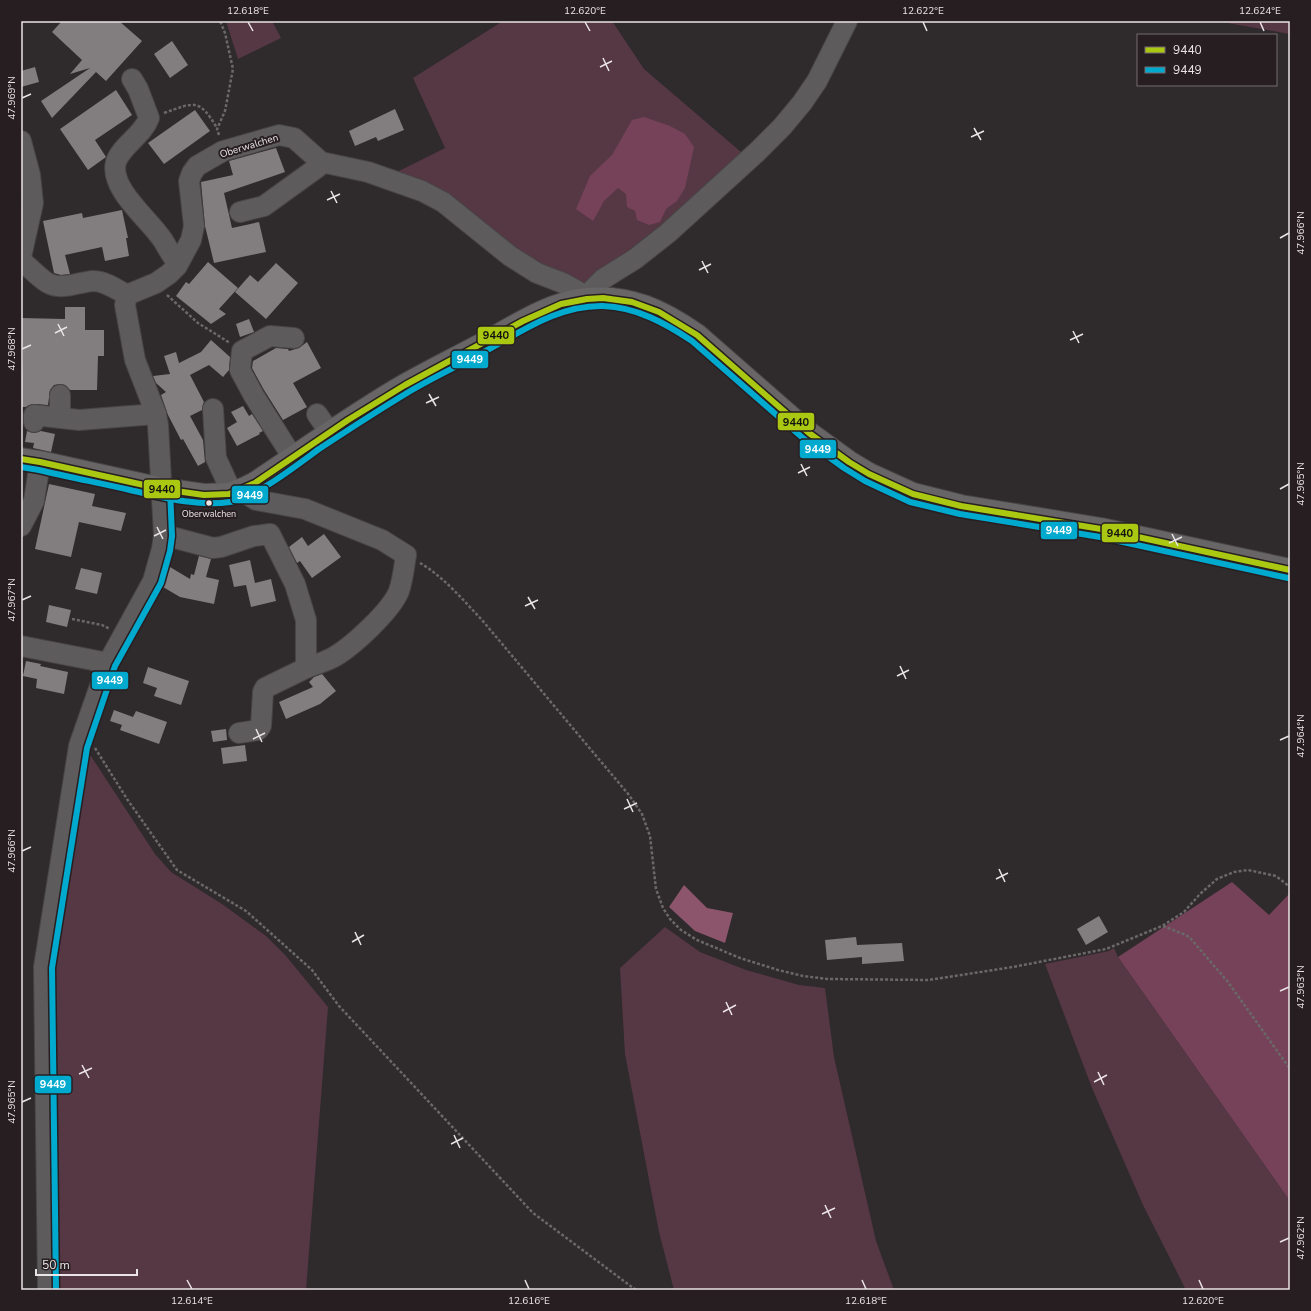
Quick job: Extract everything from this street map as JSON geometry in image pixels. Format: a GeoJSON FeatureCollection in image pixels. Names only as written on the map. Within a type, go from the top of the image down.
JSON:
{"type":"FeatureCollection","features":[{"type":"Feature","properties":{"kind":"main road"},"geometry":{"type":"LineString","coordinates":[[30,460],[162,489],[204,495],[237,491],[255,483],[406,385],[523,322],[568,302],[587,299],[616,300],[644,305],[679,322],[697,335],[809,433],[848,462],[869,474],[913,494],[961,506],[1101,529],[1290,570]]}},
{"type":"Feature","properties":{"kind":"street"},"geometry":{"type":"LineString","coordinates":[[587,299],[593,289],[603,279],[635,259],[668,233],[757,152],[782,127],[802,103],[817,81],[847,21]]}},
{"type":"Feature","properties":{"kind":"street"},"geometry":{"type":"LineString","coordinates":[[132,79],[138,89],[149,118],[147,125],[116,162],[115,170],[117,178],[126,196],[160,235],[178,263]]}},
{"type":"Feature","properties":{"kind":"street","name":"Oberwalchen"},"geometry":{"type":"LineString","coordinates":[[127,295],[156,283],[169,274],[178,263],[191,240],[194,226],[190,181],[192,173],[197,166],[223,151],[279,135],[294,138],[321,162],[368,172],[432,196],[443,202],[510,256],[537,273],[563,283],[579,292],[587,299]]}},
{"type":"Feature","properties":{"kind":"street"},"geometry":{"type":"LineString","coordinates":[[21,141],[30,175],[33,203],[21,257]]}},
{"type":"Feature","properties":{"kind":"street"},"geometry":{"type":"LineString","coordinates":[[240,212],[264,206],[318,167],[321,162]]}},
{"type":"Feature","properties":{"kind":"street"},"geometry":{"type":"LineString","coordinates":[[21,261],[48,284],[64,286],[94,281],[105,283],[127,295],[125,305],[135,360],[156,414],[158,425],[164,535],[162,549],[153,581],[108,663],[84,731],[80,746],[44,967],[48,1290]]}},
{"type":"Feature","properties":{"kind":"street"},"geometry":{"type":"LineString","coordinates":[[293,458],[254,396],[240,370],[242,351],[270,336],[294,338]]}},
{"type":"Feature","properties":{"kind":"street"},"geometry":{"type":"LineString","coordinates":[[60,395],[60,418]]}},
{"type":"Feature","properties":{"kind":"street"},"geometry":{"type":"LineString","coordinates":[[213,409],[216,458],[227,482],[237,491],[256,500],[305,509],[382,540],[406,555],[403,577],[398,593],[386,610],[370,628],[349,647],[332,658],[306,668],[265,688],[263,692],[261,726],[258,730],[238,733]]}},
{"type":"Feature","properties":{"kind":"street"},"geometry":{"type":"LineString","coordinates":[[34,422],[34,415],[79,420],[156,414]]}},
{"type":"Feature","properties":{"kind":"street"},"geometry":{"type":"LineString","coordinates":[[317,414],[330,433]]}},
{"type":"Feature","properties":{"kind":"street"},"geometry":{"type":"LineString","coordinates":[[21,526],[34,501],[30,460]]}},
{"type":"Feature","properties":{"kind":"street"},"geometry":{"type":"LineString","coordinates":[[164,535],[213,548],[221,547],[254,536],[270,534],[295,584],[306,620],[306,668]]}},
{"type":"Feature","properties":{"kind":"street"},"geometry":{"type":"LineString","coordinates":[[21,646],[108,663]]}},
{"type":"Feature","properties":{"kind":"path"},"geometry":{"type":"LineString","coordinates":[[217,128],[225,111],[233,69],[225,33],[220,21]]}},
{"type":"Feature","properties":{"kind":"path"},"geometry":{"type":"LineString","coordinates":[[149,118],[187,104],[198,105],[208,115],[217,128],[223,151]]}},
{"type":"Feature","properties":{"kind":"path"},"geometry":{"type":"LineString","coordinates":[[156,283],[161,290],[198,323],[242,351]]}},
{"type":"Feature","properties":{"kind":"path"},"geometry":{"type":"LineString","coordinates":[[406,555],[433,571],[460,596],[629,795],[642,814],[650,836],[656,889],[663,908],[670,919],[681,930],[697,940],[740,958],[803,976],[828,979],[928,980],[1014,967],[1106,949],[1162,926],[1184,912],[1200,894],[1217,879],[1234,872],[1248,870],[1276,876],[1290,887]]}},
{"type":"Feature","properties":{"kind":"path"},"geometry":{"type":"LineString","coordinates":[[72,619],[102,625],[124,634]]}},
{"type":"Feature","properties":{"kind":"path"},"geometry":{"type":"LineString","coordinates":[[84,731],[127,800],[177,870],[246,911],[312,970],[339,1006],[534,1213],[636,1290]]}},
{"type":"Feature","properties":{"kind":"path"},"geometry":{"type":"LineString","coordinates":[[1162,926],[1186,935],[1191,939],[1228,982],[1290,1069]]}},
{"type":"Feature","properties":{"kind":"shaded area"},"geometry":{"type":"Polygon","coordinates":[[[226,21],[272,21],[281,38],[238,59],[226,21]]]}},
{"type":"Feature","properties":{"kind":"shaded area"},"geometry":{"type":"Polygon","coordinates":[[[503,21],[612,21],[644,69],[748,158],[665,238],[580,288],[387,177],[445,148],[413,78],[503,21]]]}},
{"type":"Feature","properties":{"kind":"shaded area"},"geometry":{"type":"Polygon","coordinates":[[[1216,21],[1290,21],[1290,34],[1216,21]]]}},
{"type":"Feature","properties":{"kind":"shaded area"},"geometry":{"type":"Polygon","coordinates":[[[644,117],[670,126],[685,134],[694,147],[685,188],[677,201],[666,209],[660,222],[649,225],[637,220],[635,211],[627,207],[626,194],[618,188],[604,201],[593,221],[576,209],[590,176],[612,155],[632,120],[644,117]]]}},
{"type":"Feature","properties":{"kind":"shaded area"},"geometry":{"type":"Polygon","coordinates":[[[87,750],[155,854],[171,872],[222,904],[266,936],[286,956],[328,1007],[306,1290],[48,1290],[44,994],[87,750]]]}},
{"type":"Feature","properties":{"kind":"shaded area"},"geometry":{"type":"Polygon","coordinates":[[[1232,882],[1269,915],[1290,893],[1290,1201],[1118,957],[1232,882]]]}},
{"type":"Feature","properties":{"kind":"shaded area"},"geometry":{"type":"Polygon","coordinates":[[[684,885],[707,908],[733,913],[725,943],[695,931],[669,907],[684,885]]]}},
{"type":"Feature","properties":{"kind":"shaded area"},"geometry":{"type":"Polygon","coordinates":[[[665,927],[700,952],[746,970],[799,985],[825,988],[834,1057],[876,1241],[894,1290],[674,1290],[659,1232],[625,1054],[620,968],[665,927]]]}},
{"type":"Feature","properties":{"kind":"shaded area"},"geometry":{"type":"Polygon","coordinates":[[[1114,948],[1118,957],[1290,1201],[1290,1290],[1186,1290],[1143,1205],[1092,1088],[1045,964],[1109,951],[1114,948]]]}},
{"type":"Feature","properties":{"kind":"building"},"geometry":{"type":"Polygon","coordinates":[[[62,21],[119,21],[142,41],[106,81],[96,72],[52,118],[41,101],[90,68],[70,74],[82,60],[52,32],[62,21]]]}},
{"type":"Feature","properties":{"kind":"building"},"geometry":{"type":"Polygon","coordinates":[[[172,41],[188,65],[170,78],[154,54],[172,41]]]}},
{"type":"Feature","properties":{"kind":"building"},"geometry":{"type":"Polygon","coordinates":[[[35,67],[39,82],[21,87],[21,71],[35,67]]]}},
{"type":"Feature","properties":{"kind":"building"},"geometry":{"type":"Polygon","coordinates":[[[116,90],[132,115],[95,140],[106,157],[88,170],[60,129],[116,90]]]}},
{"type":"Feature","properties":{"kind":"building"},"geometry":{"type":"Polygon","coordinates":[[[395,109],[404,130],[378,141],[376,137],[355,146],[349,131],[395,109]]]}},
{"type":"Feature","properties":{"kind":"building"},"geometry":{"type":"Polygon","coordinates":[[[195,110],[210,131],[164,164],[148,143],[195,110]]]}},
{"type":"Feature","properties":{"kind":"building"},"geometry":{"type":"Polygon","coordinates":[[[276,148],[285,172],[224,193],[232,228],[259,222],[266,252],[214,263],[205,226],[201,182],[233,175],[229,161],[276,148]]]}},
{"type":"Feature","properties":{"kind":"building"},"geometry":{"type":"Polygon","coordinates":[[[122,210],[128,238],[126,238],[129,256],[105,261],[102,247],[65,255],[70,274],[61,275],[54,273],[43,221],[82,213],[83,218],[122,210]]]}},
{"type":"Feature","properties":{"kind":"building"},"geometry":{"type":"Polygon","coordinates":[[[208,262],[238,288],[219,309],[226,314],[211,324],[176,296],[186,282],[189,284],[208,262]]]}},
{"type":"Feature","properties":{"kind":"building"},"geometry":{"type":"Polygon","coordinates":[[[276,263],[298,283],[266,319],[235,292],[250,275],[258,282],[276,263]]]}},
{"type":"Feature","properties":{"kind":"building"},"geometry":{"type":"Polygon","coordinates":[[[65,307],[85,307],[85,330],[104,330],[104,356],[98,356],[97,390],[70,390],[65,385],[54,385],[50,390],[48,405],[35,404],[21,407],[23,348],[21,348],[21,318],[65,319],[65,307]]]}},
{"type":"Feature","properties":{"kind":"building"},"geometry":{"type":"Polygon","coordinates":[[[249,319],[254,332],[240,337],[236,324],[249,319]]]}},
{"type":"Feature","properties":{"kind":"building"},"geometry":{"type":"Polygon","coordinates":[[[211,340],[230,357],[229,370],[223,377],[209,365],[190,375],[204,402],[202,410],[190,416],[203,440],[205,462],[198,466],[183,439],[181,440],[168,415],[161,395],[166,392],[156,383],[153,376],[170,374],[164,356],[176,352],[179,363],[201,352],[211,340]]]}},
{"type":"Feature","properties":{"kind":"building"},"geometry":{"type":"Polygon","coordinates":[[[307,342],[321,368],[293,383],[307,407],[283,420],[252,368],[253,361],[276,348],[288,349],[289,351],[299,348],[307,342]]]}},
{"type":"Feature","properties":{"kind":"building"},"geometry":{"type":"Polygon","coordinates":[[[243,406],[249,416],[252,414],[263,431],[237,446],[227,428],[237,422],[231,412],[243,406]]]}},
{"type":"Feature","properties":{"kind":"building"},"geometry":{"type":"Polygon","coordinates":[[[27,431],[34,433],[41,431],[55,434],[51,452],[33,448],[34,443],[25,442],[27,431]]]}},
{"type":"Feature","properties":{"kind":"building"},"geometry":{"type":"Polygon","coordinates":[[[49,484],[95,494],[92,506],[126,513],[121,531],[79,522],[71,557],[35,549],[49,484]]]}},
{"type":"Feature","properties":{"kind":"building"},"geometry":{"type":"Polygon","coordinates":[[[324,534],[341,557],[312,578],[300,561],[297,563],[289,547],[302,537],[308,546],[324,534]]]}},
{"type":"Feature","properties":{"kind":"building"},"geometry":{"type":"Polygon","coordinates":[[[199,556],[211,559],[206,577],[219,580],[214,604],[180,597],[163,587],[170,567],[190,579],[191,574],[194,575],[199,556]]]}},
{"type":"Feature","properties":{"kind":"building"},"geometry":{"type":"Polygon","coordinates":[[[250,560],[255,583],[271,579],[276,601],[251,607],[246,585],[234,587],[229,565],[250,560]]]}},
{"type":"Feature","properties":{"kind":"building"},"geometry":{"type":"Polygon","coordinates":[[[81,568],[102,573],[97,594],[75,589],[81,568]]]}},
{"type":"Feature","properties":{"kind":"building"},"geometry":{"type":"Polygon","coordinates":[[[49,605],[71,610],[67,627],[46,622],[49,605]]]}},
{"type":"Feature","properties":{"kind":"building"},"geometry":{"type":"Polygon","coordinates":[[[26,661],[41,664],[40,666],[68,672],[64,694],[36,688],[37,679],[23,676],[26,661]]]}},
{"type":"Feature","properties":{"kind":"building"},"geometry":{"type":"Polygon","coordinates":[[[148,667],[189,681],[181,705],[154,696],[157,688],[143,683],[148,667]]]}},
{"type":"Feature","properties":{"kind":"building"},"geometry":{"type":"Polygon","coordinates":[[[322,674],[336,691],[320,704],[286,719],[279,702],[313,687],[309,682],[314,677],[322,674]]]}},
{"type":"Feature","properties":{"kind":"building"},"geometry":{"type":"Polygon","coordinates":[[[114,710],[133,717],[136,711],[167,722],[159,744],[120,730],[122,725],[110,721],[114,710]]]}},
{"type":"Feature","properties":{"kind":"building"},"geometry":{"type":"Polygon","coordinates":[[[226,729],[227,740],[213,742],[211,731],[226,729]]]}},
{"type":"Feature","properties":{"kind":"building"},"geometry":{"type":"Polygon","coordinates":[[[245,745],[247,761],[223,764],[221,748],[245,745]]]}},
{"type":"Feature","properties":{"kind":"building"},"geometry":{"type":"Polygon","coordinates":[[[1099,916],[1108,932],[1086,945],[1077,929],[1099,916]]]}},
{"type":"Feature","properties":{"kind":"building"},"geometry":{"type":"Polygon","coordinates":[[[856,937],[857,945],[902,943],[904,961],[862,964],[862,957],[827,960],[825,940],[856,937]]]}},
{"type":"Feature","properties":{"kind":"transit line","name":"9440"},"geometry":{"type":"LineString","coordinates":[[21,459],[162,489],[204,495],[229,494],[255,483],[348,420],[405,385],[523,321],[561,304],[587,299],[603,298],[632,302],[659,312],[697,335],[809,433],[849,462],[869,474],[913,494],[961,506],[1101,529],[1290,570]]}},
{"type":"Feature","properties":{"kind":"transit line","name":"9449"},"geometry":{"type":"LineString","coordinates":[[21,467],[154,496],[192,502],[230,502],[263,488],[319,449],[407,393],[526,328],[540,321],[571,310],[586,307],[615,307],[627,309],[650,317],[692,341],[804,439],[844,468],[865,481],[910,502],[960,514],[1100,537],[1288,578]]}},
{"type":"Feature","properties":{"kind":"transit line","name":"9449"},"geometry":{"type":"LineString","coordinates":[[56,1290],[52,968],[87,748],[115,666],[161,583],[170,551],[172,536],[170,489]]}},
{"type":"Feature","properties":{"kind":"place","name":"Oberwalchen"},"geometry":{"type":"Point","coordinates":[209,503]}}]}
